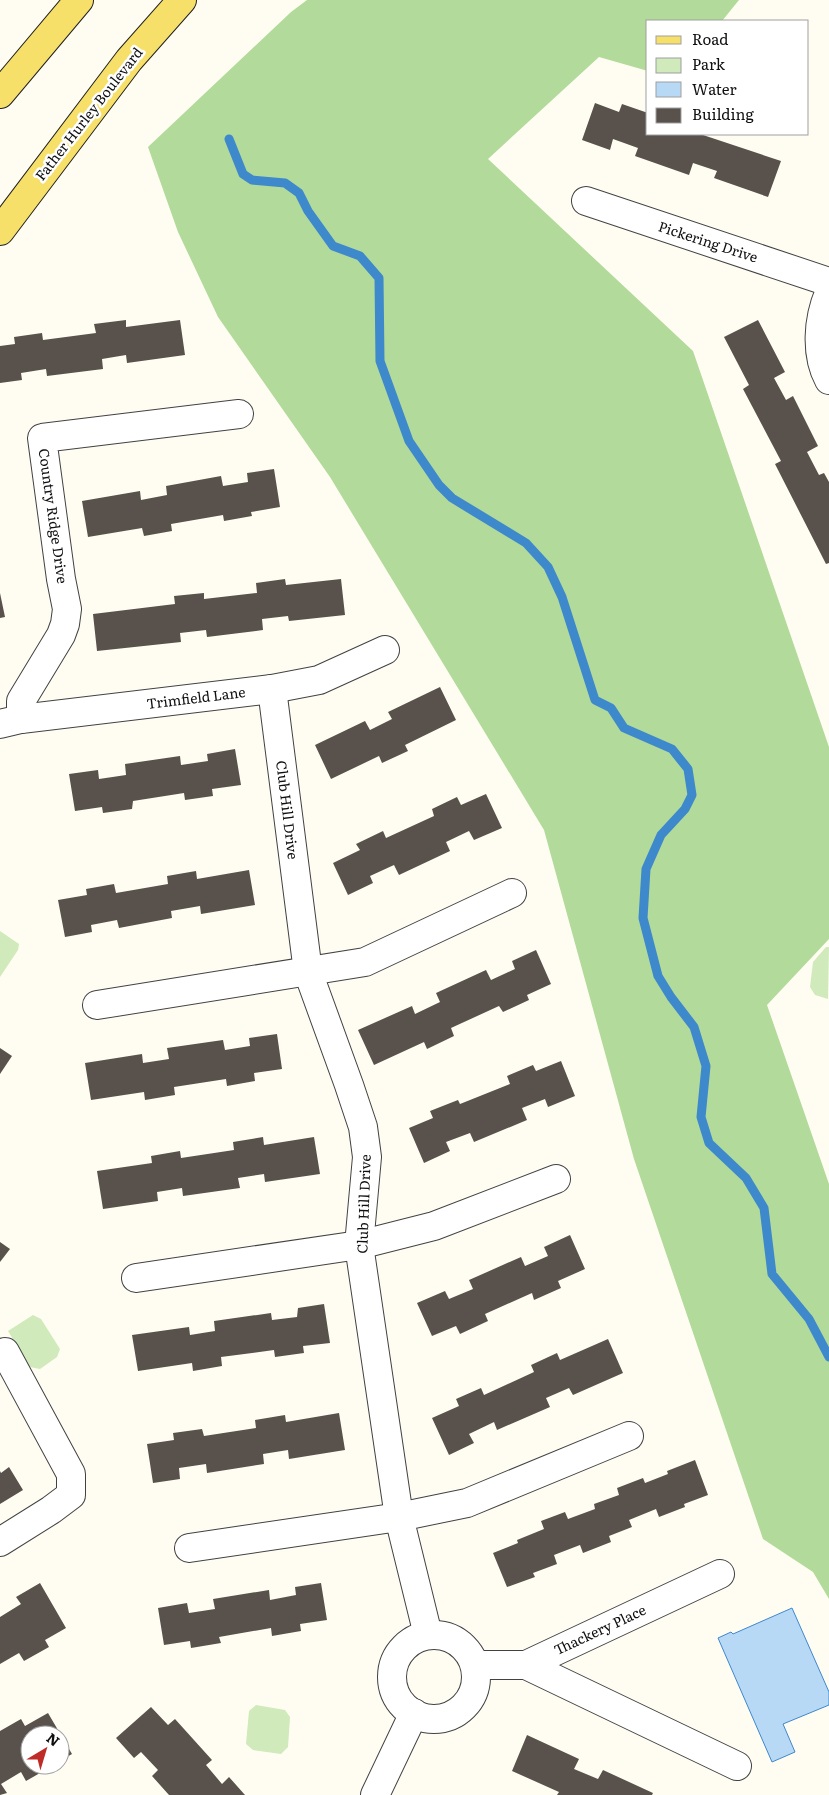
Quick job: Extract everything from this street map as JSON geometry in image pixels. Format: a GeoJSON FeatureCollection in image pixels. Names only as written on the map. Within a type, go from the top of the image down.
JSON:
{"type":"FeatureCollection","features":[{"type":"Feature","properties":{"kind":"main road"},"geometry":{"type":"LineString","coordinates":[[0,94],[79,0]]}},
{"type":"Feature","properties":{"kind":"main road","name":"Father Hurley Boulevard"},"geometry":{"type":"LineString","coordinates":[[0,231],[129,60],[182,0]]}},
{"type":"Feature","properties":{"kind":"street","name":"Pickering Drive"},"geometry":{"type":"LineString","coordinates":[[586,201],[829,282]]}},
{"type":"Feature","properties":{"kind":"street"},"geometry":{"type":"LineString","coordinates":[[829,293],[823,306],[820,335],[821,357],[829,380]]}},
{"type":"Feature","properties":{"kind":"street","name":"Country Ridge Drive"},"geometry":{"type":"LineString","coordinates":[[11,721],[61,635],[67,609],[42,438],[238,414]]}},
{"type":"Feature","properties":{"kind":"street","name":"Trimfield Lane"},"geometry":{"type":"LineString","coordinates":[[11,721],[272,689],[319,680],[385,650]]}},
{"type":"Feature","properties":{"kind":"street","name":"Club Hill Drive"},"geometry":{"type":"LineString","coordinates":[[272,689],[308,972],[363,1127],[367,1156],[359,1245],[399,1517],[428,1635]]}},
{"type":"Feature","properties":{"kind":"street"},"geometry":{"type":"LineString","coordinates":[[97,1005],[365,962],[512,893]]}},
{"type":"Feature","properties":{"kind":"street"},"geometry":{"type":"LineString","coordinates":[[136,1278],[359,1245],[434,1226],[556,1179]]}},
{"type":"Feature","properties":{"kind":"street"},"geometry":{"type":"LineString","coordinates":[[0,1542],[71,1495],[71,1474],[5,1352]]}},
{"type":"Feature","properties":{"kind":"street"},"geometry":{"type":"LineString","coordinates":[[189,1548],[399,1517],[467,1503],[629,1436]]}},
{"type":"Feature","properties":{"kind":"street","name":"Thackery Place"},"geometry":{"type":"LineString","coordinates":[[475,1665],[526,1665],[720,1574]]}},
{"type":"Feature","properties":{"kind":"street"},"geometry":{"type":"LineString","coordinates":[[428,1635],[446,1637],[462,1645],[470,1654],[475,1665],[476,1679],[473,1693],[465,1705],[454,1714],[441,1718],[427,1718],[414,1713],[404,1705],[396,1694],[392,1682],[393,1669],[397,1657],[405,1647],[416,1639],[428,1635]]}},
{"type":"Feature","properties":{"kind":"street"},"geometry":{"type":"LineString","coordinates":[[526,1665],[737,1766]]}},
{"type":"Feature","properties":{"kind":"street"},"geometry":{"type":"LineString","coordinates":[[375,1795],[414,1713]]}},
{"type":"Feature","properties":{"kind":"green space"},"geometry":{"type":"Polygon","coordinates":[[[307,0],[739,0],[723,20],[646,20],[646,70],[599,57],[488,159],[693,351],[829,747],[829,939],[767,1005],[829,1184],[829,1599],[813,1572],[763,1539],[634,1159],[544,830],[330,477],[218,317],[178,232],[148,147],[291,12],[307,0]]]}},
{"type":"Feature","properties":{"kind":"green space"},"geometry":{"type":"Polygon","coordinates":[[[0,931],[19,944],[18,950],[0,977],[0,931]]]}},
{"type":"Feature","properties":{"kind":"green space"},"geometry":{"type":"Polygon","coordinates":[[[826,947],[829,947],[828,999],[815,995],[810,987],[813,962],[826,947]]]}},
{"type":"Feature","properties":{"kind":"green space"},"geometry":{"type":"Polygon","coordinates":[[[33,1315],[41,1319],[60,1349],[57,1357],[40,1369],[30,1367],[8,1331],[33,1315]]]}},
{"type":"Feature","properties":{"kind":"green space"},"geometry":{"type":"Polygon","coordinates":[[[256,1705],[285,1710],[290,1717],[288,1747],[281,1754],[253,1750],[246,1744],[249,1711],[256,1705]]]}},
{"type":"Feature","properties":{"kind":"water"},"geometry":{"type":"Polygon","coordinates":[[[792,1608],[829,1692],[829,1705],[783,1724],[795,1752],[772,1762],[718,1638],[731,1632],[733,1634],[792,1608]]]}},
{"type":"Feature","properties":{"kind":"building"},"geometry":{"type":"Polygon","coordinates":[[[595,103],[619,112],[622,104],[646,112],[646,135],[703,135],[781,161],[768,197],[714,178],[717,171],[693,163],[689,175],[635,156],[638,148],[613,139],[610,150],[582,140],[595,103]]]}},
{"type":"Feature","properties":{"kind":"building"},"geometry":{"type":"Polygon","coordinates":[[[126,320],[126,327],[180,320],[185,355],[127,363],[126,355],[102,359],[103,369],[47,376],[46,369],[21,373],[22,380],[0,383],[0,346],[15,344],[14,337],[42,333],[43,340],[96,333],[94,324],[126,320]]]}},
{"type":"Feature","properties":{"kind":"building"},"geometry":{"type":"Polygon","coordinates":[[[758,320],[785,372],[774,378],[786,400],[793,396],[818,446],[807,452],[819,475],[824,473],[829,482],[829,563],[826,564],[775,464],[781,461],[743,389],[749,385],[724,337],[758,320]]]}},
{"type":"Feature","properties":{"kind":"building"},"geometry":{"type":"Polygon","coordinates":[[[274,469],[280,507],[251,512],[252,516],[224,521],[223,515],[171,524],[172,531],[144,536],[142,528],[88,537],[82,501],[140,491],[141,500],[167,495],[166,486],[221,476],[223,486],[248,482],[247,473],[274,469]]]}},
{"type":"Feature","properties":{"kind":"building"},"geometry":{"type":"Polygon","coordinates":[[[285,579],[286,585],[341,579],[345,615],[289,621],[288,616],[262,619],[263,630],[207,637],[206,630],[180,633],[181,642],[97,651],[93,614],[175,604],[174,596],[204,593],[204,599],[257,593],[256,583],[285,579]]]}},
{"type":"Feature","properties":{"kind":"building"},"geometry":{"type":"Polygon","coordinates":[[[0,593],[5,617],[0,618],[0,593]]]}},
{"type":"Feature","properties":{"kind":"building"},"geometry":{"type":"Polygon","coordinates":[[[440,687],[456,720],[405,745],[408,751],[382,763],[379,756],[331,779],[315,745],[365,721],[370,730],[392,719],[388,712],[440,687]]]}},
{"type":"Feature","properties":{"kind":"building"},"geometry":{"type":"Polygon","coordinates":[[[235,749],[241,785],[212,789],[213,796],[185,800],[184,793],[133,801],[132,809],[103,813],[102,807],[75,811],[69,774],[98,770],[99,779],[126,775],[125,764],[180,756],[181,765],[208,761],[207,754],[235,749]]]}},
{"type":"Feature","properties":{"kind":"building"},"geometry":{"type":"Polygon","coordinates":[[[486,794],[502,828],[474,840],[469,831],[446,842],[450,851],[399,875],[394,865],[370,876],[373,883],[348,895],[333,863],[360,850],[356,844],[383,831],[386,838],[434,816],[432,809],[457,797],[461,805],[486,794]]]}},
{"type":"Feature","properties":{"kind":"building"},"geometry":{"type":"Polygon","coordinates":[[[249,870],[255,905],[201,914],[200,906],[171,911],[172,918],[119,928],[117,920],[91,925],[92,932],[65,937],[58,900],[87,895],[86,889],[114,884],[116,893],[168,884],[167,876],[196,871],[197,879],[249,870]]]}},
{"type":"Feature","properties":{"kind":"building"},"geometry":{"type":"Polygon","coordinates":[[[536,950],[551,984],[527,995],[529,1000],[503,1012],[499,1006],[451,1028],[454,1036],[427,1049],[424,1042],[374,1065],[358,1030],[412,1006],[415,1014],[440,1002],[436,993],[486,970],[491,980],[515,969],[512,961],[536,950]]]}},
{"type":"Feature","properties":{"kind":"building"},"geometry":{"type":"Polygon","coordinates":[[[277,1034],[282,1069],[254,1073],[255,1081],[227,1086],[226,1079],[174,1087],[175,1095],[145,1100],[144,1092],[91,1100],[85,1063],[142,1054],[143,1063],[169,1059],[167,1048],[223,1040],[225,1050],[250,1046],[249,1038],[277,1034]]]}},
{"type":"Feature","properties":{"kind":"building"},"geometry":{"type":"Polygon","coordinates":[[[0,1048],[12,1056],[0,1074],[0,1048]]]}},
{"type":"Feature","properties":{"kind":"building"},"geometry":{"type":"Polygon","coordinates":[[[561,1061],[575,1096],[548,1107],[545,1099],[522,1108],[527,1120],[474,1142],[470,1133],[446,1142],[450,1151],[424,1163],[409,1128],[433,1118],[430,1111],[458,1100],[460,1104],[510,1084],[507,1076],[533,1065],[536,1071],[561,1061]]]}},
{"type":"Feature","properties":{"kind":"building"},"geometry":{"type":"Polygon","coordinates":[[[263,1137],[264,1145],[314,1137],[320,1174],[265,1182],[264,1174],[238,1178],[240,1188],[183,1196],[182,1188],[157,1192],[158,1201],[103,1209],[97,1171],[152,1163],[151,1156],[180,1151],[181,1158],[234,1150],[233,1142],[263,1137]]]}},
{"type":"Feature","properties":{"kind":"building"},"geometry":{"type":"Polygon","coordinates":[[[570,1235],[585,1269],[558,1281],[561,1288],[534,1300],[532,1293],[485,1314],[488,1321],[460,1334],[456,1326],[432,1336],[417,1303],[445,1291],[449,1299],[473,1289],[469,1280],[521,1257],[525,1266],[548,1256],[544,1247],[570,1235]]]}},
{"type":"Feature","properties":{"kind":"building"},"geometry":{"type":"Polygon","coordinates":[[[0,1242],[10,1249],[0,1262],[0,1242]]]}},
{"type":"Feature","properties":{"kind":"building"},"geometry":{"type":"Polygon","coordinates":[[[324,1304],[330,1343],[303,1346],[304,1353],[275,1357],[274,1350],[221,1357],[222,1366],[193,1371],[192,1363],[138,1371],[132,1335],[189,1327],[190,1335],[215,1331],[214,1321],[271,1313],[272,1320],[297,1317],[298,1308],[324,1304]]]}},
{"type":"Feature","properties":{"kind":"building"},"geometry":{"type":"Polygon","coordinates":[[[608,1339],[623,1373],[573,1395],[569,1388],[546,1398],[550,1407],[497,1430],[494,1422],[469,1434],[474,1443],[449,1455],[432,1418],[459,1406],[456,1399],[481,1388],[484,1395],[534,1372],[531,1365],[557,1353],[560,1360],[608,1339]]]}},
{"type":"Feature","properties":{"kind":"building"},"geometry":{"type":"Polygon","coordinates":[[[339,1413],[345,1450],[289,1459],[288,1450],[263,1454],[264,1464],[207,1473],[206,1464],[179,1468],[180,1479],[153,1483],[147,1444],[174,1440],[173,1433],[202,1429],[204,1436],[256,1428],[255,1420],[285,1415],[286,1422],[339,1413]]]}},
{"type":"Feature","properties":{"kind":"building"},"geometry":{"type":"Polygon","coordinates":[[[695,1460],[708,1495],[684,1504],[685,1507],[659,1517],[656,1509],[629,1520],[632,1527],[609,1536],[611,1542],[583,1553],[580,1545],[554,1555],[557,1564],[533,1573],[535,1577],[507,1587],[493,1553],[518,1543],[517,1540],[544,1529],[541,1521],[565,1512],[568,1519],[595,1509],[594,1504],[619,1495],[617,1488],[643,1478],[645,1483],[668,1474],[667,1471],[695,1460]]]}},
{"type":"Feature","properties":{"kind":"building"},"geometry":{"type":"Polygon","coordinates":[[[9,1467],[23,1490],[0,1504],[0,1471],[1,1473],[9,1467]]]}},
{"type":"Feature","properties":{"kind":"building"},"geometry":{"type":"Polygon","coordinates":[[[40,1583],[66,1628],[45,1640],[49,1647],[24,1661],[19,1653],[0,1664],[0,1617],[21,1604],[16,1597],[40,1583]]]}},
{"type":"Feature","properties":{"kind":"building"},"geometry":{"type":"Polygon","coordinates":[[[321,1583],[327,1620],[300,1624],[301,1631],[272,1636],[271,1628],[219,1637],[221,1643],[191,1648],[190,1641],[164,1645],[158,1608],[187,1603],[189,1613],[215,1609],[213,1599],[269,1590],[270,1600],[296,1595],[295,1587],[321,1583]]]}},
{"type":"Feature","properties":{"kind":"building"},"geometry":{"type":"Polygon","coordinates":[[[151,1707],[168,1725],[175,1719],[212,1760],[206,1765],[222,1784],[229,1777],[245,1795],[169,1795],[152,1776],[158,1770],[141,1752],[134,1758],[116,1738],[151,1707]]]}},
{"type":"Feature","properties":{"kind":"building"},"geometry":{"type":"Polygon","coordinates":[[[48,1713],[55,1725],[27,1725],[48,1713]]]}},
{"type":"Feature","properties":{"kind":"building"},"geometry":{"type":"Polygon","coordinates":[[[21,1719],[24,1725],[20,1725],[20,1773],[1,1784],[7,1793],[0,1795],[0,1731],[21,1719]]]}},
{"type":"Feature","properties":{"kind":"building"},"geometry":{"type":"Polygon","coordinates":[[[527,1735],[579,1759],[574,1769],[598,1779],[603,1770],[653,1793],[652,1795],[557,1795],[559,1792],[512,1771],[527,1735]]]}},
{"type":"Feature","properties":{"kind":"building"},"geometry":{"type":"Polygon","coordinates":[[[23,1775],[36,1775],[26,1781],[23,1775]]]}},
{"type":"Feature","properties":{"kind":"waterway"},"geometry":{"type":"LineString","coordinates":[[229,139],[243,174],[252,180],[285,183],[299,193],[308,211],[333,246],[360,256],[379,278],[380,361],[409,441],[439,485],[452,498],[526,543],[548,567],[562,597],[595,700],[611,708],[624,728],[672,749],[688,769],[692,795],[685,809],[661,835],[646,869],[643,918],[658,976],[694,1027],[706,1066],[701,1117],[709,1143],[746,1178],[764,1208],[772,1274],[809,1319],[829,1357]]}}]}
